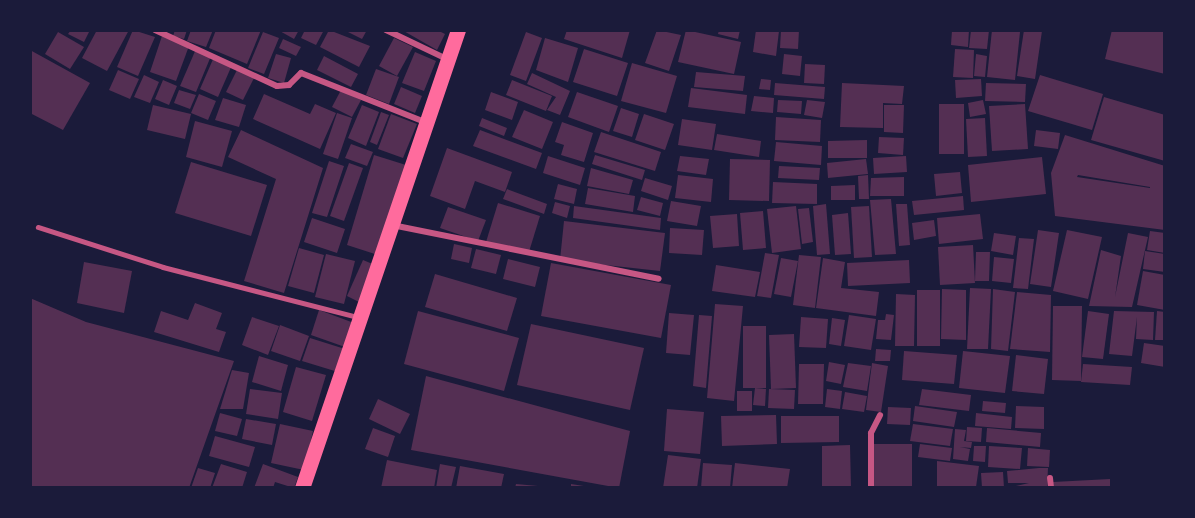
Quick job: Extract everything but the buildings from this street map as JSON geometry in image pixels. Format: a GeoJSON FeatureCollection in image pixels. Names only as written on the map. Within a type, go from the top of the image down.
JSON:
{"type":"FeatureCollection","features":[{"type":"Feature","properties":{"kind":"main road"},"geometry":{"type":"LineString","coordinates":[[302,488],[458,30]]}},
{"type":"Feature","properties":{"kind":"street"},"geometry":{"type":"LineString","coordinates":[[155,30],[277,86],[288,85],[301,73],[427,123]]}},
{"type":"Feature","properties":{"kind":"street"},"geometry":{"type":"LineString","coordinates":[[386,30],[449,60]]}},
{"type":"Feature","properties":{"kind":"street"},"geometry":{"type":"LineString","coordinates":[[392,225],[659,279]]}},
{"type":"Feature","properties":{"kind":"street"},"geometry":{"type":"LineString","coordinates":[[871,488],[872,433],[880,415]]}},
{"type":"Feature","properties":{"kind":"street"},"geometry":{"type":"LineString","coordinates":[[1050,478],[1051,488]]}},
{"type":"Feature","properties":{"kind":"lane"},"geometry":{"type":"LineString","coordinates":[[38,227],[163,267],[360,318]]}}]}
